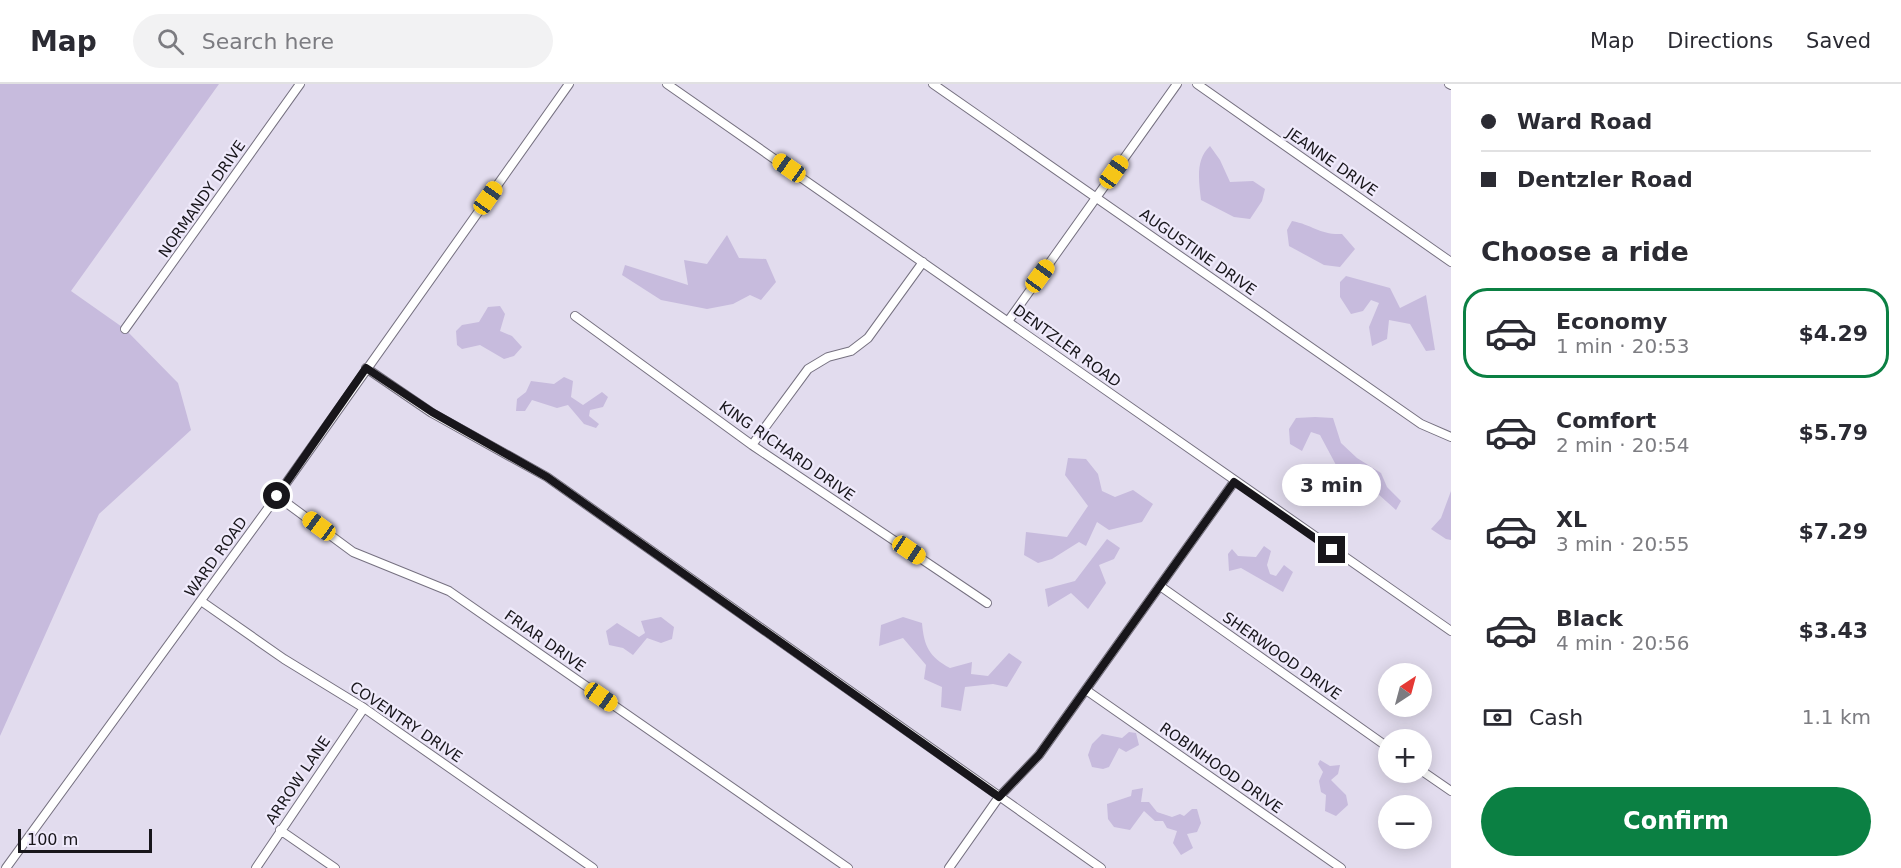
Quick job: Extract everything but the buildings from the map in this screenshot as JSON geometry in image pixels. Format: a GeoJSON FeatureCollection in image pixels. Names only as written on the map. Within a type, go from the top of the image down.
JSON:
{"type":"FeatureCollection","features":[{"type":"Feature","properties":{"kind":"street","name":"NORMANDY DRIVE"},"geometry":{"type":"LineString","coordinates":[[125,329],[300,84]]}},
{"type":"Feature","properties":{"kind":"street","name":"WARD ROAD"},"geometry":{"type":"LineString","coordinates":[[6,868],[277,496],[569,84]]}},
{"type":"Feature","properties":{"kind":"street","name":"DENTZLER ROAD"},"geometry":{"type":"LineString","coordinates":[[667,84],[1009,320],[1234,482],[1451,631]]}},
{"type":"Feature","properties":{"kind":"street","name":"AUGUSTINE DRIVE"},"geometry":{"type":"LineString","coordinates":[[933,84],[1421,424],[1451,437]]}},
{"type":"Feature","properties":{"kind":"street"},"geometry":{"type":"LineString","coordinates":[[1009,320],[1177,84]]}},
{"type":"Feature","properties":{"kind":"street","name":"JEANNE DRIVE"},"geometry":{"type":"LineString","coordinates":[[1197,84],[1451,262]]}},
{"type":"Feature","properties":{"kind":"street"},"geometry":{"type":"LineString","coordinates":[[752,446],[808,369],[828,357],[851,351],[868,338],[923,262]]}},
{"type":"Feature","properties":{"kind":"street","name":"KING RICHARD DRIVE"},"geometry":{"type":"LineString","coordinates":[[575,316],[752,446],[987,603]]}},
{"type":"Feature","properties":{"kind":"street"},"geometry":{"type":"LineString","coordinates":[[366,368],[432,412],[547,477],[1101,868]]}},
{"type":"Feature","properties":{"kind":"street"},"geometry":{"type":"LineString","coordinates":[[949,868],[999,797],[1039,755],[1234,482]]}},
{"type":"Feature","properties":{"kind":"street","name":"FRIAR DRIVE"},"geometry":{"type":"LineString","coordinates":[[277,496],[353,552],[450,591],[848,868]]}},
{"type":"Feature","properties":{"kind":"street","name":"SHERWOOD DRIVE"},"geometry":{"type":"LineString","coordinates":[[1160,586],[1378,740]]}},
{"type":"Feature","properties":{"kind":"street","name":"COVENTRY DRIVE"},"geometry":{"type":"LineString","coordinates":[[201,601],[284,659],[364,708],[593,868]]}},
{"type":"Feature","properties":{"kind":"street","name":"ROBINHOOD DRIVE"},"geometry":{"type":"LineString","coordinates":[[1086,690],[1341,868]]}},
{"type":"Feature","properties":{"kind":"street","name":"ARROW LANE"},"geometry":{"type":"LineString","coordinates":[[256,868],[364,708]]}},
{"type":"Feature","properties":{"kind":"street"},"geometry":{"type":"LineString","coordinates":[[1432,778],[1451,791]]}},
{"type":"Feature","properties":{"kind":"street"},"geometry":{"type":"LineString","coordinates":[[280,830],[335,868]]}},
{"type":"Feature","properties":{"kind":"shaded area"},"geometry":{"type":"Polygon","coordinates":[[[0,84],[219,84],[71,291],[125,329],[178,383],[191,430],[99,514],[0,736],[0,84]]]}},
{"type":"Feature","properties":{"kind":"shaded area"},"geometry":{"type":"Polygon","coordinates":[[[1210,146],[1220,160],[1230,182],[1253,181],[1265,189],[1262,201],[1250,219],[1234,217],[1201,200],[1200,164],[1210,146]]]}},
{"type":"Feature","properties":{"kind":"shaded area"},"geometry":{"type":"Polygon","coordinates":[[[1292,221],[1328,233],[1342,234],[1355,249],[1340,267],[1324,265],[1289,246],[1287,230],[1292,221]]]}},
{"type":"Feature","properties":{"kind":"shaded area"},"geometry":{"type":"Polygon","coordinates":[[[727,235],[739,258],[766,259],[776,282],[761,300],[750,295],[733,304],[707,309],[661,300],[622,275],[625,265],[688,285],[684,260],[707,264],[727,235]]]}},
{"type":"Feature","properties":{"kind":"shaded area"},"geometry":{"type":"Polygon","coordinates":[[[1346,276],[1390,288],[1400,308],[1426,295],[1435,350],[1426,351],[1410,324],[1389,320],[1387,339],[1372,346],[1369,327],[1379,303],[1371,300],[1363,311],[1351,314],[1340,297],[1340,282],[1346,276]]]}},
{"type":"Feature","properties":{"kind":"shaded area"},"geometry":{"type":"Polygon","coordinates":[[[500,306],[505,314],[500,331],[512,336],[522,347],[514,356],[504,359],[480,345],[462,349],[457,345],[456,331],[462,325],[479,322],[488,307],[500,306]]]}},
{"type":"Feature","properties":{"kind":"shaded area"},"geometry":{"type":"Polygon","coordinates":[[[564,377],[573,381],[571,397],[583,405],[602,392],[608,397],[603,407],[590,410],[589,416],[599,424],[596,428],[584,424],[568,405],[557,408],[532,400],[525,411],[516,411],[517,399],[526,392],[531,381],[554,384],[564,377]]]}},
{"type":"Feature","properties":{"kind":"shaded area"},"geometry":{"type":"Polygon","coordinates":[[[1296,418],[1333,418],[1341,443],[1357,458],[1381,473],[1387,487],[1401,501],[1396,510],[1350,469],[1336,465],[1320,435],[1311,432],[1302,451],[1290,444],[1289,429],[1296,418]]]}},
{"type":"Feature","properties":{"kind":"shaded area"},"geometry":{"type":"Polygon","coordinates":[[[1068,458],[1086,459],[1098,474],[1102,491],[1115,497],[1133,490],[1153,504],[1142,522],[1109,530],[1097,522],[1086,546],[1079,542],[1052,559],[1038,563],[1024,555],[1026,532],[1067,537],[1088,506],[1065,475],[1068,458]]]}},
{"type":"Feature","properties":{"kind":"shaded area"},"geometry":{"type":"Polygon","coordinates":[[[1451,491],[1451,540],[1431,529],[1441,518],[1451,491]]]}},
{"type":"Feature","properties":{"kind":"shaded area"},"geometry":{"type":"Polygon","coordinates":[[[1107,539],[1120,548],[1114,559],[1099,565],[1106,583],[1088,609],[1071,593],[1048,607],[1045,589],[1075,581],[1107,539]]]}},
{"type":"Feature","properties":{"kind":"shaded area"},"geometry":{"type":"Polygon","coordinates":[[[1264,546],[1271,551],[1267,565],[1270,574],[1276,576],[1284,565],[1293,572],[1283,592],[1241,568],[1229,571],[1228,554],[1232,549],[1238,556],[1256,557],[1264,546]]]}},
{"type":"Feature","properties":{"kind":"shaded area"},"geometry":{"type":"Polygon","coordinates":[[[661,617],[674,627],[672,639],[661,643],[647,638],[633,655],[623,648],[609,645],[606,631],[617,623],[639,637],[645,633],[641,621],[661,617]]]}},
{"type":"Feature","properties":{"kind":"shaded area"},"geometry":{"type":"Polygon","coordinates":[[[903,617],[922,623],[924,638],[932,655],[950,668],[972,662],[971,674],[988,676],[1009,653],[1022,662],[1007,687],[993,684],[965,687],[961,711],[941,707],[942,687],[924,679],[926,665],[903,638],[879,646],[881,625],[903,617]]]}},
{"type":"Feature","properties":{"kind":"shaded area"},"geometry":{"type":"Polygon","coordinates":[[[1129,732],[1136,733],[1139,745],[1126,752],[1119,748],[1109,767],[1103,769],[1092,767],[1088,755],[1092,744],[1102,734],[1122,738],[1129,732]]]}},
{"type":"Feature","properties":{"kind":"shaded area"},"geometry":{"type":"Polygon","coordinates":[[[1320,760],[1330,766],[1340,765],[1338,774],[1331,780],[1346,795],[1348,805],[1336,816],[1325,811],[1326,795],[1321,792],[1319,781],[1323,772],[1318,764],[1320,760]]]}},
{"type":"Feature","properties":{"kind":"shaded area"},"geometry":{"type":"Polygon","coordinates":[[[1143,788],[1141,802],[1149,802],[1157,812],[1172,817],[1180,814],[1184,816],[1192,809],[1197,809],[1201,823],[1197,832],[1187,834],[1193,848],[1181,855],[1173,843],[1177,831],[1167,828],[1163,821],[1155,821],[1144,811],[1130,830],[1114,827],[1108,819],[1107,804],[1131,796],[1132,790],[1143,788]]]}},
{"type":"Feature","properties":{"kind":"route"},"geometry":{"type":"LineString","coordinates":[[277,496],[366,368],[432,412],[547,477],[999,797],[1039,755],[1234,482],[1332,550]]}}]}
